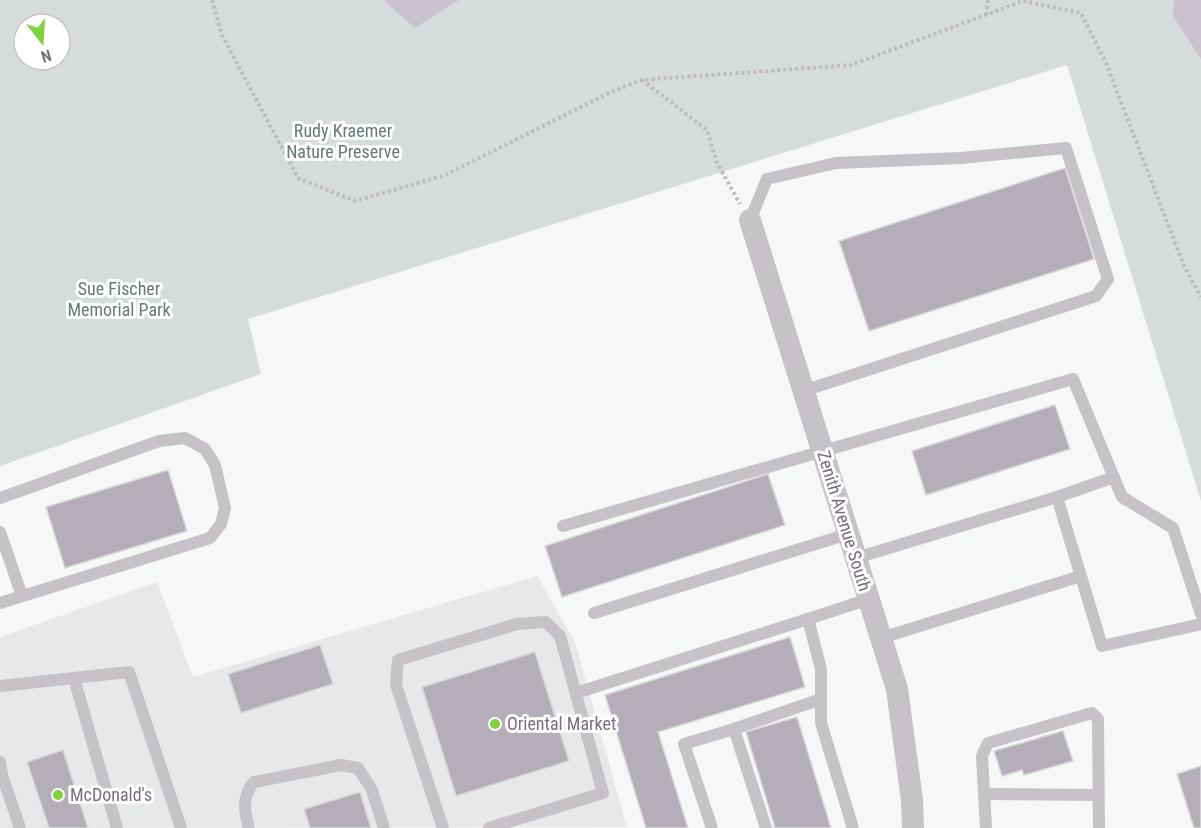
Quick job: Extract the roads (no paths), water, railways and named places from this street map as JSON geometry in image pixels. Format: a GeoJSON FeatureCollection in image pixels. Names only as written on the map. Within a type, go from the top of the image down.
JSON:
{"type":"FeatureCollection","features":[{"type":"Feature","properties":{"kind":"street","name":"Zenith Avenue South"},"geometry":{"type":"LineString","coordinates":[[750,220],[897,689],[912,800],[913,828]]}},
{"type":"Feature","properties":{"kind":"lane"},"geometry":{"type":"LineString","coordinates":[[750,220],[767,179],[836,163],[961,158],[1066,148],[1108,279],[1096,296],[803,391]]}},
{"type":"Feature","properties":{"kind":"lane"},"geometry":{"type":"LineString","coordinates":[[563,526],[1073,379],[1122,497],[1173,528],[1201,614]]}},
{"type":"Feature","properties":{"kind":"lane"},"geometry":{"type":"LineString","coordinates":[[0,498],[159,441],[185,438],[205,449],[215,465],[225,508],[221,524],[210,538],[0,603]]}},
{"type":"Feature","properties":{"kind":"lane"},"geometry":{"type":"LineString","coordinates":[[856,558],[1057,497],[1114,477]]}},
{"type":"Feature","properties":{"kind":"lane"},"geometry":{"type":"LineString","coordinates":[[1057,497],[1101,646],[1201,624]]}},
{"type":"Feature","properties":{"kind":"lane"},"geometry":{"type":"LineString","coordinates":[[0,532],[22,596]]}},
{"type":"Feature","properties":{"kind":"lane"},"geometry":{"type":"LineString","coordinates":[[594,613],[848,534]]}},
{"type":"Feature","properties":{"kind":"lane"},"geometry":{"type":"LineString","coordinates":[[881,638],[1081,576]]}},
{"type":"Feature","properties":{"kind":"lane"},"geometry":{"type":"LineString","coordinates":[[576,693],[869,599]]}},
{"type":"Feature","properties":{"kind":"lane"},"geometry":{"type":"LineString","coordinates":[[808,619],[820,669],[820,723],[853,828]]}},
{"type":"Feature","properties":{"kind":"lane"},"geometry":{"type":"LineString","coordinates":[[443,828],[396,685],[398,660],[517,624],[546,622],[560,636],[603,793],[489,828]]}},
{"type":"Feature","properties":{"kind":"lane"},"geometry":{"type":"LineString","coordinates":[[0,686],[129,672],[180,828]]}},
{"type":"Feature","properties":{"kind":"lane"},"geometry":{"type":"LineString","coordinates":[[74,678],[117,828]]}},
{"type":"Feature","properties":{"kind":"lane"},"geometry":{"type":"LineString","coordinates":[[712,828],[684,744],[821,699]]}},
{"type":"Feature","properties":{"kind":"lane"},"geometry":{"type":"LineString","coordinates":[[986,828],[982,756],[988,743],[1092,713],[1098,719],[1099,828]]}},
{"type":"Feature","properties":{"kind":"lane"},"geometry":{"type":"LineString","coordinates":[[734,729],[765,828]]}},
{"type":"Feature","properties":{"kind":"lane"},"geometry":{"type":"LineString","coordinates":[[0,762],[2,776],[19,826]]}},
{"type":"Feature","properties":{"kind":"lane"},"geometry":{"type":"LineString","coordinates":[[249,828],[245,815],[245,800],[247,790],[254,782],[341,765],[358,768],[372,790],[384,828]]}},
{"type":"Feature","properties":{"kind":"lane"},"geometry":{"type":"LineString","coordinates":[[984,794],[1098,795]]}},
{"type":"Feature","properties":{"kind":"place","name":"Oriental Market"},"geometry":{"type":"Point","coordinates":[495,724]}},
{"type":"Feature","properties":{"kind":"place","name":"McDonald's"},"geometry":{"type":"Point","coordinates":[58,795]}},
{"type":"Feature","properties":{"kind":"park label","name":"Rudy Kraemer Nature Preserve"},"geometry":{"type":"Point","coordinates":[343,141]}},
{"type":"Feature","properties":{"kind":"park label","name":"Sue Fischer Memorial Park"},"geometry":{"type":"Point","coordinates":[119,299]}}]}
